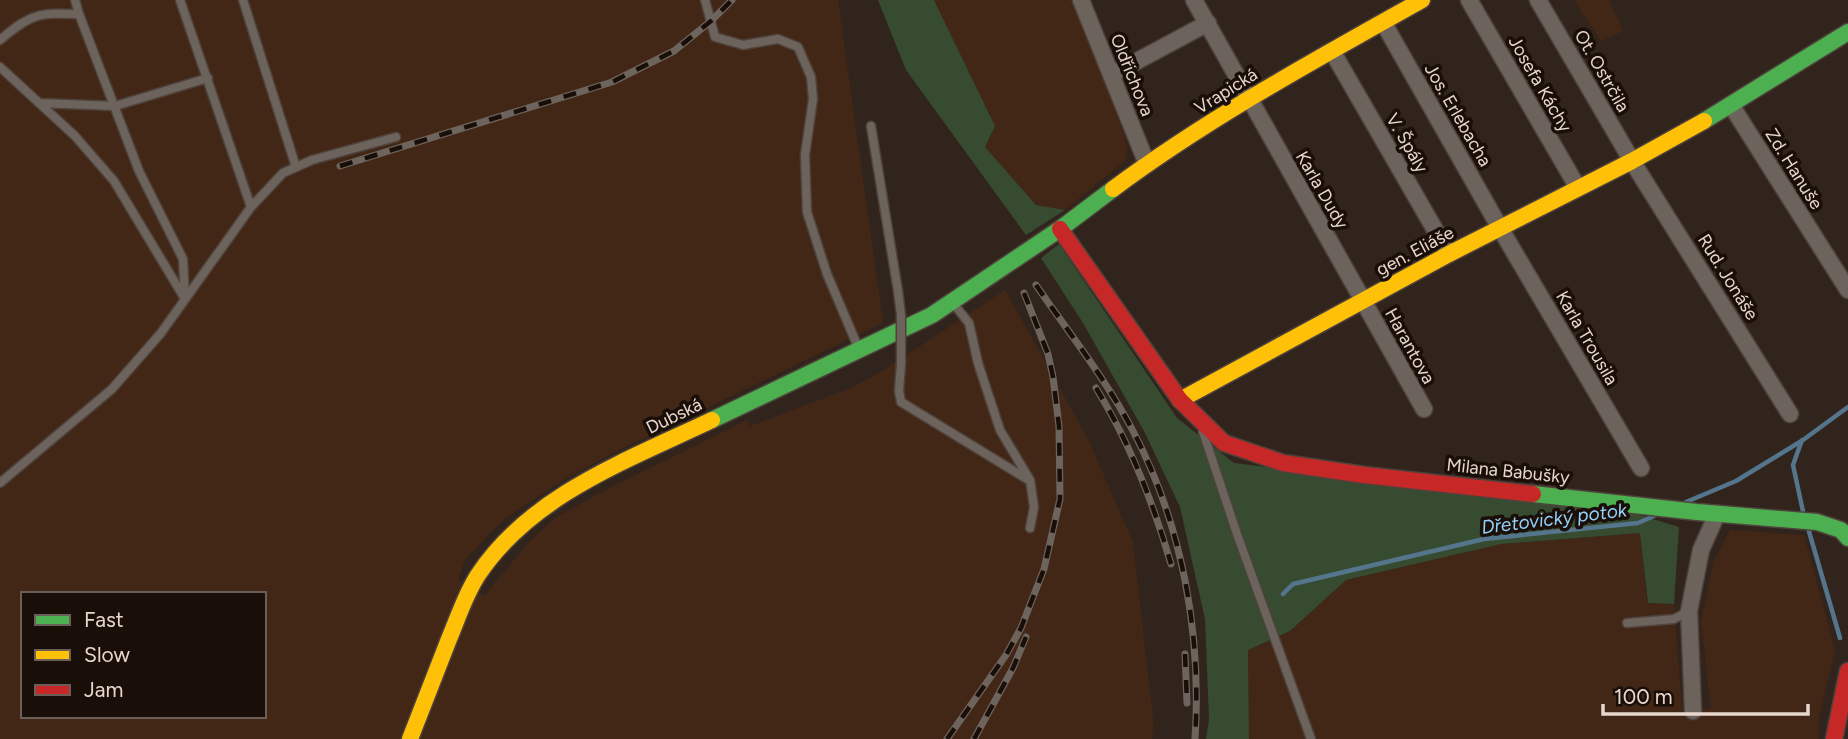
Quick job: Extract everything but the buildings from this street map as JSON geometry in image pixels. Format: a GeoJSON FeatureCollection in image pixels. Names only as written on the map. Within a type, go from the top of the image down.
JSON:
{"type":"FeatureCollection","features":[{"type":"Feature","properties":{"kind":"street","name":"Oldřichova"},"geometry":{"type":"LineString","coordinates":[[1081,0],[1147,164]]}},
{"type":"Feature","properties":{"kind":"street","name":"Karla Dudy"},"geometry":{"type":"LineString","coordinates":[[1194,0],[1363,301]]}},
{"type":"Feature","properties":{"kind":"street","name":"Vrapická"},"geometry":{"type":"LineString","coordinates":[[1060,229],[1147,164],[1248,98],[1422,0]]}},
{"type":"Feature","properties":{"kind":"street","name":"Josefa Káchy"},"geometry":{"type":"LineString","coordinates":[[1469,0],[1578,187]]}},
{"type":"Feature","properties":{"kind":"street","name":"Ot. Ostrčila"},"geometry":{"type":"LineString","coordinates":[[1538,0],[1632,161]]}},
{"type":"Feature","properties":{"kind":"street","name":"Jos. Erlebacha"},"geometry":{"type":"LineString","coordinates":[[1383,22],[1500,228]]}},
{"type":"Feature","properties":{"kind":"street"},"geometry":{"type":"LineString","coordinates":[[1111,75],[1208,23]]}},
{"type":"Feature","properties":{"kind":"street","name":"gen. Eliáše"},"geometry":{"type":"LineString","coordinates":[[1180,400],[1449,254],[1632,161],[1731,105],[1848,32]]}},
{"type":"Feature","properties":{"kind":"street","name":"V. Špály"},"geometry":{"type":"LineString","coordinates":[[1332,51],[1449,254]]}},
{"type":"Feature","properties":{"kind":"street","name":"Zd. Hanuše"},"geometry":{"type":"LineString","coordinates":[[1731,105],[1848,290]]}},
{"type":"Feature","properties":{"kind":"street","name":"Rud. Jonáše"},"geometry":{"type":"LineString","coordinates":[[1632,161],[1790,414]]}},
{"type":"Feature","properties":{"kind":"street","name":"Karla Trousila"},"geometry":{"type":"LineString","coordinates":[[1500,228],[1641,468]]}},
{"type":"Feature","properties":{"kind":"street","name":"Dubská"},"geometry":{"type":"LineString","coordinates":[[410,739],[464,601],[478,575],[527,520],[543,507],[618,465],[932,315],[1060,229]]}},
{"type":"Feature","properties":{"kind":"street"},"geometry":{"type":"LineString","coordinates":[[1060,229],[1180,400]]}},
{"type":"Feature","properties":{"kind":"street","name":"Harantova"},"geometry":{"type":"LineString","coordinates":[[1363,301],[1424,409]]}},
{"type":"Feature","properties":{"kind":"street","name":"Milana Babušky"},"geometry":{"type":"LineString","coordinates":[[1180,400],[1224,443],[1283,463],[1364,475],[1659,508],[1817,522],[1846,533]]}},
{"type":"Feature","properties":{"kind":"street"},"geometry":{"type":"LineString","coordinates":[[1693,711],[1689,611],[1701,550],[1717,514]]}},
{"type":"Feature","properties":{"kind":"street"},"geometry":{"type":"LineString","coordinates":[[1834,739],[1848,671]]}},
{"type":"Feature","properties":{"kind":"lane"},"geometry":{"type":"LineString","coordinates":[[75,0],[139,171],[183,259],[186,299]]}},
{"type":"Feature","properties":{"kind":"lane"},"geometry":{"type":"LineString","coordinates":[[180,0],[251,207]]}},
{"type":"Feature","properties":{"kind":"lane"},"geometry":{"type":"LineString","coordinates":[[243,0],[296,167]]}},
{"type":"Feature","properties":{"kind":"lane"},"geometry":{"type":"LineString","coordinates":[[705,0],[715,37],[743,45],[778,39],[798,47],[811,77],[813,99],[805,155],[807,212],[827,274],[859,348]]}},
{"type":"Feature","properties":{"kind":"lane"},"geometry":{"type":"LineString","coordinates":[[0,40],[21,22],[43,13],[79,14]]}},
{"type":"Feature","properties":{"kind":"lane"},"geometry":{"type":"LineString","coordinates":[[0,67],[75,136],[114,181],[186,299]]}},
{"type":"Feature","properties":{"kind":"lane"},"geometry":{"type":"LineString","coordinates":[[39,103],[115,106],[208,78]]}},
{"type":"Feature","properties":{"kind":"lane"},"geometry":{"type":"LineString","coordinates":[[871,126],[901,315],[901,402],[1030,480]]}},
{"type":"Feature","properties":{"kind":"lane"},"geometry":{"type":"LineString","coordinates":[[0,483],[113,389],[161,333],[251,207],[283,173],[312,160],[396,137]]}},
{"type":"Feature","properties":{"kind":"lane"},"geometry":{"type":"LineString","coordinates":[[951,302],[969,323],[978,363],[1000,430],[1030,480],[1034,508],[1030,528]]}},
{"type":"Feature","properties":{"kind":"lane"},"geometry":{"type":"LineString","coordinates":[[1199,419],[1237,534],[1311,739]]}},
{"type":"Feature","properties":{"kind":"lane"},"geometry":{"type":"LineString","coordinates":[[1627,623],[1674,619],[1689,611]]}},
{"type":"Feature","properties":{"kind":"shaded area"},"geometry":{"type":"Polygon","coordinates":[[[0,0],[838,0],[883,323],[613,453],[555,485],[506,518],[490,533],[465,560],[458,580],[484,596],[530,541],[555,518],[609,488],[747,420],[750,426],[851,388],[884,370],[1005,290],[1088,439],[1133,542],[1154,728],[1152,739],[0,739],[0,0]]]}},
{"type":"Feature","properties":{"kind":"shaded area"},"geometry":{"type":"Polygon","coordinates":[[[934,0],[1072,0],[1128,146],[1125,161],[1065,210],[1036,205],[985,147],[995,126],[934,0]]]}},
{"type":"Feature","properties":{"kind":"shaded area"},"geometry":{"type":"Polygon","coordinates":[[[1574,0],[1609,0],[1623,31],[1601,41],[1574,0]]]}},
{"type":"Feature","properties":{"kind":"shaded area"},"geometry":{"type":"Polygon","coordinates":[[[1730,530],[1804,535],[1835,650],[1819,719],[1818,739],[1249,739],[1248,650],[1290,631],[1346,580],[1501,544],[1640,533],[1647,603],[1674,604],[1682,710],[1711,708],[1701,621],[1714,561],[1730,530]]]}},
{"type":"Feature","properties":{"kind":"green space"},"geometry":{"type":"Polygon","coordinates":[[[878,0],[934,0],[995,126],[985,147],[1036,205],[1065,210],[1026,235],[906,70],[878,0]]]}},
{"type":"Feature","properties":{"kind":"green space"},"geometry":{"type":"Polygon","coordinates":[[[1059,244],[1177,418],[1234,463],[1633,513],[1679,527],[1674,604],[1648,603],[1640,533],[1501,544],[1346,580],[1290,631],[1248,650],[1249,739],[1206,739],[1209,719],[1205,619],[1180,507],[1144,431],[1083,323],[1041,258],[1059,244]]]}},
{"type":"Feature","properties":{"kind":"waterway","name":"Dřetovický potok"},"geometry":{"type":"LineString","coordinates":[[1686,502],[1736,481],[1803,440],[1848,407]]}},
{"type":"Feature","properties":{"kind":"waterway"},"geometry":{"type":"LineString","coordinates":[[1802,440],[1793,465],[1804,516]]}},
{"type":"Feature","properties":{"kind":"waterway","name":"Dřetovický potok"},"geometry":{"type":"LineString","coordinates":[[1283,594],[1293,584],[1484,539],[1638,523],[1656,515]]}},
{"type":"Feature","properties":{"kind":"waterway"},"geometry":{"type":"LineString","coordinates":[[1808,528],[1840,638]]}},
{"type":"Feature","properties":{"kind":"railway"},"geometry":{"type":"LineString","coordinates":[[340,166],[612,82],[674,51],[732,0]]}},
{"type":"Feature","properties":{"kind":"railway"},"geometry":{"type":"LineString","coordinates":[[1036,285],[1122,412],[1150,467],[1164,504],[1185,580],[1191,620],[1195,660],[1195,739]]}},
{"type":"Feature","properties":{"kind":"railway"},"geometry":{"type":"LineString","coordinates":[[947,739],[1006,655],[1021,628],[1044,569],[1060,499],[1059,426],[1053,377],[1048,354],[1024,293]]}},
{"type":"Feature","properties":{"kind":"railway"},"geometry":{"type":"LineString","coordinates":[[1096,388],[1140,473],[1171,564]]}},
{"type":"Feature","properties":{"kind":"railway"},"geometry":{"type":"LineString","coordinates":[[974,739],[1013,668],[1026,637]]}},
{"type":"Feature","properties":{"kind":"railway"},"geometry":{"type":"LineString","coordinates":[[1185,654],[1187,703]]}},
{"type":"Feature","properties":{"kind":"traffic: fast"},"geometry":{"type":"LineString","coordinates":[[1704,121],[1848,32]]}},
{"type":"Feature","properties":{"kind":"traffic: fast"},"geometry":{"type":"LineString","coordinates":[[712,420],[932,315],[1060,229],[1113,189]]}},
{"type":"Feature","properties":{"kind":"traffic: fast"},"geometry":{"type":"LineString","coordinates":[[1533,494],[1817,522],[1841,530],[1848,538]]}},
{"type":"Feature","properties":{"kind":"traffic: slow"},"geometry":{"type":"LineString","coordinates":[[1113,189],[1226,113],[1422,0]]}},
{"type":"Feature","properties":{"kind":"traffic: slow"},"geometry":{"type":"LineString","coordinates":[[1180,400],[1449,254],[1632,161],[1704,121]]}},
{"type":"Feature","properties":{"kind":"traffic: slow"},"geometry":{"type":"LineString","coordinates":[[410,739],[465,599],[478,575],[500,547],[553,501],[583,482],[712,420]]}},
{"type":"Feature","properties":{"kind":"traffic: jam"},"geometry":{"type":"LineString","coordinates":[[1060,229],[1180,400],[1224,443],[1283,463],[1533,494]]}},
{"type":"Feature","properties":{"kind":"traffic: jam"},"geometry":{"type":"LineString","coordinates":[[1834,739],[1848,671]]}}]}
